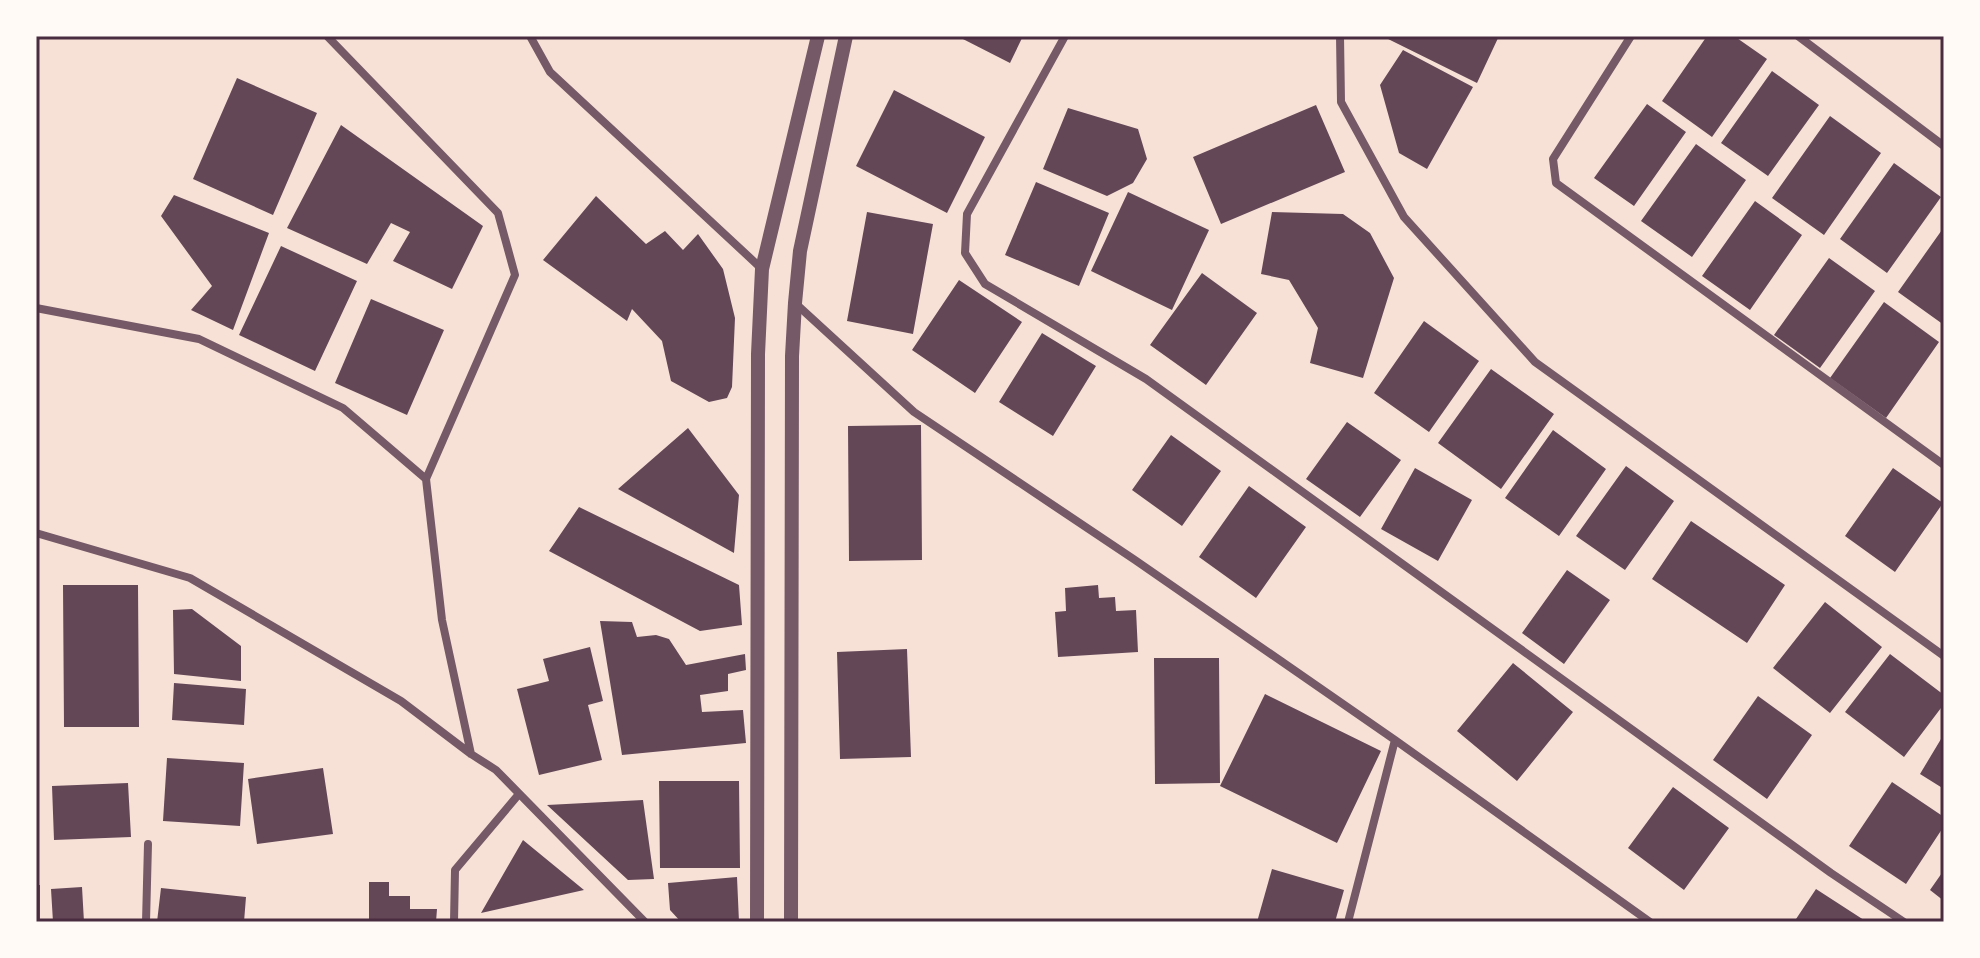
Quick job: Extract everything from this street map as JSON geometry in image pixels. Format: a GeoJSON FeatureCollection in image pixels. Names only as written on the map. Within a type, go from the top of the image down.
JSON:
{"type":"FeatureCollection","features":[{"type":"Feature","properties":{"kind":"street"},"geometry":{"type":"LineString","coordinates":[[327,36],[498,213],[515,275],[426,479],[442,620],[471,754]]}},
{"type":"Feature","properties":{"kind":"street"},"geometry":{"type":"LineString","coordinates":[[530,36],[550,72],[762,269]]}},
{"type":"Feature","properties":{"kind":"street"},"geometry":{"type":"LineString","coordinates":[[757,922],[758,354],[762,269],[818,36]]}},
{"type":"Feature","properties":{"kind":"street"},"geometry":{"type":"LineString","coordinates":[[791,922],[792,386],[795,303],[800,251],[846,36]]}},
{"type":"Feature","properties":{"kind":"street"},"geometry":{"type":"LineString","coordinates":[[1065,36],[967,214],[965,253],[985,284],[1146,379],[1831,873],[1904,922]]}},
{"type":"Feature","properties":{"kind":"street"},"geometry":{"type":"LineString","coordinates":[[1340,36],[1341,102],[1404,217],[1535,362],[1944,656]]}},
{"type":"Feature","properties":{"kind":"street"},"geometry":{"type":"LineString","coordinates":[[1631,36],[1553,159],[1556,183],[1944,465]]}},
{"type":"Feature","properties":{"kind":"street"},"geometry":{"type":"LineString","coordinates":[[1798,36],[1942,142]]}},
{"type":"Feature","properties":{"kind":"street"},"geometry":{"type":"LineString","coordinates":[[795,303],[914,412],[1395,740],[1650,922]]}},
{"type":"Feature","properties":{"kind":"street"},"geometry":{"type":"LineString","coordinates":[[36,308],[199,339],[343,408],[426,479]]}},
{"type":"Feature","properties":{"kind":"street"},"geometry":{"type":"LineString","coordinates":[[36,533],[190,578],[401,701],[496,770],[645,922]]}},
{"type":"Feature","properties":{"kind":"street"},"geometry":{"type":"LineString","coordinates":[[1348,922],[1395,740]]}},
{"type":"Feature","properties":{"kind":"street"},"geometry":{"type":"LineString","coordinates":[[454,922],[455,870],[519,794]]}},
{"type":"Feature","properties":{"kind":"street"},"geometry":{"type":"LineString","coordinates":[[146,922],[148,844]]}},
{"type":"Feature","properties":{"kind":"building"},"geometry":{"type":"Polygon","coordinates":[[[957,36],[1023,36],[1010,63],[957,36]]]}},
{"type":"Feature","properties":{"kind":"building"},"geometry":{"type":"Polygon","coordinates":[[[1382,36],[1499,36],[1477,83],[1382,36]]]}},
{"type":"Feature","properties":{"kind":"building"},"geometry":{"type":"Polygon","coordinates":[[[1707,36],[1734,36],[1767,59],[1712,137],[1662,101],[1707,36]]]}},
{"type":"Feature","properties":{"kind":"building"},"geometry":{"type":"Polygon","coordinates":[[[1403,50],[1473,87],[1427,169],[1399,153],[1380,85],[1403,50]]]}},
{"type":"Feature","properties":{"kind":"building"},"geometry":{"type":"Polygon","coordinates":[[[1772,71],[1819,105],[1768,176],[1721,143],[1772,71]]]}},
{"type":"Feature","properties":{"kind":"building"},"geometry":{"type":"Polygon","coordinates":[[[237,78],[317,113],[273,215],[193,179],[237,78]]]}},
{"type":"Feature","properties":{"kind":"building"},"geometry":{"type":"Polygon","coordinates":[[[894,90],[985,137],[947,213],[856,166],[894,90]]]}},
{"type":"Feature","properties":{"kind":"building"},"geometry":{"type":"Polygon","coordinates":[[[1647,104],[1686,132],[1634,206],[1594,178],[1647,104]]]}},
{"type":"Feature","properties":{"kind":"building"},"geometry":{"type":"Polygon","coordinates":[[[1316,105],[1345,172],[1221,224],[1193,157],[1316,105]]]}},
{"type":"Feature","properties":{"kind":"building"},"geometry":{"type":"Polygon","coordinates":[[[1068,108],[1138,129],[1147,159],[1133,183],[1107,196],[1043,169],[1068,108]]]}},
{"type":"Feature","properties":{"kind":"building"},"geometry":{"type":"Polygon","coordinates":[[[1830,116],[1881,153],[1824,235],[1772,198],[1830,116]]]}},
{"type":"Feature","properties":{"kind":"building"},"geometry":{"type":"Polygon","coordinates":[[[341,125],[483,226],[452,289],[393,261],[410,232],[391,223],[367,264],[287,228],[341,125]]]}},
{"type":"Feature","properties":{"kind":"building"},"geometry":{"type":"Polygon","coordinates":[[[1696,144],[1746,180],[1692,257],[1641,221],[1696,144]]]}},
{"type":"Feature","properties":{"kind":"building"},"geometry":{"type":"Polygon","coordinates":[[[1894,163],[1941,197],[1887,273],[1840,239],[1894,163]]]}},
{"type":"Feature","properties":{"kind":"building"},"geometry":{"type":"Polygon","coordinates":[[[1036,182],[1109,213],[1079,286],[1005,255],[1036,182]]]}},
{"type":"Feature","properties":{"kind":"building"},"geometry":{"type":"Polygon","coordinates":[[[1128,192],[1209,230],[1172,310],[1091,271],[1128,192]]]}},
{"type":"Feature","properties":{"kind":"building"},"geometry":{"type":"Polygon","coordinates":[[[174,195],[269,233],[233,330],[191,310],[212,286],[161,216],[174,195]]]}},
{"type":"Feature","properties":{"kind":"building"},"geometry":{"type":"Polygon","coordinates":[[[596,196],[646,244],[665,231],[683,250],[698,234],[723,269],[735,318],[732,387],[727,398],[709,402],[671,381],[662,341],[632,309],[627,321],[543,260],[596,196]]]}},
{"type":"Feature","properties":{"kind":"building"},"geometry":{"type":"Polygon","coordinates":[[[1755,201],[1802,235],[1750,310],[1702,276],[1755,201]]]}},
{"type":"Feature","properties":{"kind":"building"},"geometry":{"type":"Polygon","coordinates":[[[867,212],[933,224],[913,334],[847,321],[867,212]]]}},
{"type":"Feature","properties":{"kind":"building"},"geometry":{"type":"Polygon","coordinates":[[[1272,212],[1343,214],[1370,233],[1394,278],[1363,378],[1310,363],[1318,328],[1289,280],[1261,274],[1272,212]]]}},
{"type":"Feature","properties":{"kind":"building"},"geometry":{"type":"Polygon","coordinates":[[[1944,227],[1944,325],[1898,292],[1944,227]]]}},
{"type":"Feature","properties":{"kind":"building"},"geometry":{"type":"Polygon","coordinates":[[[281,246],[357,281],[315,371],[239,335],[281,246]]]}},
{"type":"Feature","properties":{"kind":"building"},"geometry":{"type":"Polygon","coordinates":[[[1829,258],[1875,291],[1820,368],[1774,335],[1829,258]]]}},
{"type":"Feature","properties":{"kind":"building"},"geometry":{"type":"Polygon","coordinates":[[[1202,273],[1257,313],[1206,385],[1150,345],[1202,273]]]}},
{"type":"Feature","properties":{"kind":"building"},"geometry":{"type":"Polygon","coordinates":[[[959,280],[1022,322],[975,393],[912,350],[959,280]]]}},
{"type":"Feature","properties":{"kind":"building"},"geometry":{"type":"Polygon","coordinates":[[[371,299],[444,330],[407,415],[335,383],[371,299]]]}},
{"type":"Feature","properties":{"kind":"building"},"geometry":{"type":"Polygon","coordinates":[[[1884,302],[1939,342],[1886,418],[1830,378],[1884,302]]]}},
{"type":"Feature","properties":{"kind":"building"},"geometry":{"type":"Polygon","coordinates":[[[1424,321],[1479,361],[1429,432],[1374,393],[1424,321]]]}},
{"type":"Feature","properties":{"kind":"building"},"geometry":{"type":"Polygon","coordinates":[[[1042,333],[1096,366],[1053,436],[999,402],[1042,333]]]}},
{"type":"Feature","properties":{"kind":"building"},"geometry":{"type":"Polygon","coordinates":[[[1491,369],[1554,414],[1501,489],[1438,443],[1491,369]]]}},
{"type":"Feature","properties":{"kind":"building"},"geometry":{"type":"Polygon","coordinates":[[[1347,422],[1401,460],[1360,517],[1306,479],[1347,422]]]}},
{"type":"Feature","properties":{"kind":"building"},"geometry":{"type":"Polygon","coordinates":[[[921,425],[922,560],[849,561],[848,426],[921,425]]]}},
{"type":"Feature","properties":{"kind":"building"},"geometry":{"type":"Polygon","coordinates":[[[688,428],[739,495],[734,553],[618,489],[688,428]]]}},
{"type":"Feature","properties":{"kind":"building"},"geometry":{"type":"Polygon","coordinates":[[[1553,430],[1606,469],[1559,536],[1505,498],[1553,430]]]}},
{"type":"Feature","properties":{"kind":"building"},"geometry":{"type":"Polygon","coordinates":[[[1171,435],[1221,471],[1182,526],[1132,490],[1171,435]]]}},
{"type":"Feature","properties":{"kind":"building"},"geometry":{"type":"Polygon","coordinates":[[[1626,466],[1674,501],[1625,570],[1576,536],[1626,466]]]}},
{"type":"Feature","properties":{"kind":"building"},"geometry":{"type":"Polygon","coordinates":[[[1415,468],[1472,500],[1438,561],[1381,529],[1415,468]]]}},
{"type":"Feature","properties":{"kind":"building"},"geometry":{"type":"Polygon","coordinates":[[[1893,468],[1943,503],[1895,572],[1845,536],[1893,468]]]}},
{"type":"Feature","properties":{"kind":"building"},"geometry":{"type":"Polygon","coordinates":[[[1249,486],[1306,527],[1256,598],[1199,557],[1249,486]]]}},
{"type":"Feature","properties":{"kind":"building"},"geometry":{"type":"Polygon","coordinates":[[[579,507],[739,585],[742,625],[700,631],[549,551],[579,507]]]}},
{"type":"Feature","properties":{"kind":"building"},"geometry":{"type":"Polygon","coordinates":[[[1691,521],[1785,585],[1747,643],[1652,579],[1691,521]]]}},
{"type":"Feature","properties":{"kind":"building"},"geometry":{"type":"Polygon","coordinates":[[[1567,570],[1610,600],[1564,664],[1522,633],[1567,570]]]}},
{"type":"Feature","properties":{"kind":"building"},"geometry":{"type":"Polygon","coordinates":[[[63,585],[138,585],[139,727],[64,727],[63,585]]]}},
{"type":"Feature","properties":{"kind":"building"},"geometry":{"type":"Polygon","coordinates":[[[1098,585],[1099,598],[1115,597],[1116,611],[1136,610],[1138,652],[1058,657],[1055,612],[1066,611],[1065,588],[1098,585]]]}},
{"type":"Feature","properties":{"kind":"building"},"geometry":{"type":"Polygon","coordinates":[[[1825,602],[1882,647],[1830,713],[1773,668],[1825,602]]]}},
{"type":"Feature","properties":{"kind":"building"},"geometry":{"type":"Polygon","coordinates":[[[192,609],[241,646],[241,681],[174,674],[173,610],[192,609]]]}},
{"type":"Feature","properties":{"kind":"building"},"geometry":{"type":"Polygon","coordinates":[[[600,621],[632,622],[637,637],[656,635],[669,639],[686,665],[745,654],[746,670],[728,674],[728,691],[700,695],[702,712],[743,710],[746,743],[622,755],[600,621]]]}},
{"type":"Feature","properties":{"kind":"building"},"geometry":{"type":"Polygon","coordinates":[[[590,647],[603,701],[588,705],[602,760],[539,775],[517,689],[549,681],[543,659],[590,647]]]}},
{"type":"Feature","properties":{"kind":"building"},"geometry":{"type":"Polygon","coordinates":[[[907,649],[911,757],[840,759],[837,652],[907,649]]]}},
{"type":"Feature","properties":{"kind":"building"},"geometry":{"type":"Polygon","coordinates":[[[1890,654],[1944,695],[1944,704],[1904,757],[1845,712],[1890,654]]]}},
{"type":"Feature","properties":{"kind":"building"},"geometry":{"type":"Polygon","coordinates":[[[1154,658],[1219,658],[1220,783],[1155,784],[1154,658]]]}},
{"type":"Feature","properties":{"kind":"building"},"geometry":{"type":"Polygon","coordinates":[[[1513,663],[1573,712],[1517,781],[1457,731],[1513,663]]]}},
{"type":"Feature","properties":{"kind":"building"},"geometry":{"type":"Polygon","coordinates":[[[174,683],[246,689],[244,725],[172,720],[174,683]]]}},
{"type":"Feature","properties":{"kind":"building"},"geometry":{"type":"Polygon","coordinates":[[[1265,694],[1381,751],[1337,843],[1220,786],[1265,694]]]}},
{"type":"Feature","properties":{"kind":"building"},"geometry":{"type":"Polygon","coordinates":[[[1758,696],[1812,735],[1767,799],[1713,760],[1758,696]]]}},
{"type":"Feature","properties":{"kind":"building"},"geometry":{"type":"Polygon","coordinates":[[[1944,734],[1944,789],[1920,774],[1944,734]]]}},
{"type":"Feature","properties":{"kind":"building"},"geometry":{"type":"Polygon","coordinates":[[[167,758],[244,763],[240,826],[163,821],[167,758]]]}},
{"type":"Feature","properties":{"kind":"building"},"geometry":{"type":"Polygon","coordinates":[[[323,768],[333,834],[257,844],[248,779],[323,768]]]}},
{"type":"Feature","properties":{"kind":"building"},"geometry":{"type":"Polygon","coordinates":[[[659,781],[739,781],[740,868],[660,868],[659,781]]]}},
{"type":"Feature","properties":{"kind":"building"},"geometry":{"type":"Polygon","coordinates":[[[1892,782],[1944,817],[1944,826],[1906,884],[1849,846],[1892,782]]]}},
{"type":"Feature","properties":{"kind":"building"},"geometry":{"type":"Polygon","coordinates":[[[128,783],[131,837],[54,840],[52,786],[128,783]]]}},
{"type":"Feature","properties":{"kind":"building"},"geometry":{"type":"Polygon","coordinates":[[[1673,787],[1729,828],[1684,890],[1628,848],[1673,787]]]}},
{"type":"Feature","properties":{"kind":"building"},"geometry":{"type":"Polygon","coordinates":[[[643,800],[654,879],[628,880],[547,805],[643,800]]]}},
{"type":"Feature","properties":{"kind":"building"},"geometry":{"type":"Polygon","coordinates":[[[523,840],[584,890],[481,913],[523,840]]]}},
{"type":"Feature","properties":{"kind":"building"},"geometry":{"type":"Polygon","coordinates":[[[1272,869],[1344,890],[1335,922],[1257,922],[1272,869]]]}},
{"type":"Feature","properties":{"kind":"building"},"geometry":{"type":"Polygon","coordinates":[[[1944,870],[1944,901],[1930,890],[1944,870]]]}},
{"type":"Feature","properties":{"kind":"building"},"geometry":{"type":"Polygon","coordinates":[[[737,877],[739,922],[681,922],[670,910],[668,883],[737,877]]]}},
{"type":"Feature","properties":{"kind":"building"},"geometry":{"type":"Polygon","coordinates":[[[369,882],[389,882],[389,896],[410,896],[410,909],[437,909],[436,922],[369,922],[369,882]]]}},
{"type":"Feature","properties":{"kind":"building"},"geometry":{"type":"Polygon","coordinates":[[[36,885],[40,885],[40,922],[36,922],[36,885]]]}},
{"type":"Feature","properties":{"kind":"building"},"geometry":{"type":"Polygon","coordinates":[[[82,887],[84,922],[53,922],[51,889],[82,887]]]}},
{"type":"Feature","properties":{"kind":"building"},"geometry":{"type":"Polygon","coordinates":[[[161,888],[246,897],[244,922],[157,922],[161,888]]]}},
{"type":"Feature","properties":{"kind":"building"},"geometry":{"type":"Polygon","coordinates":[[[1816,889],[1867,922],[1794,922],[1816,889]]]}}]}
